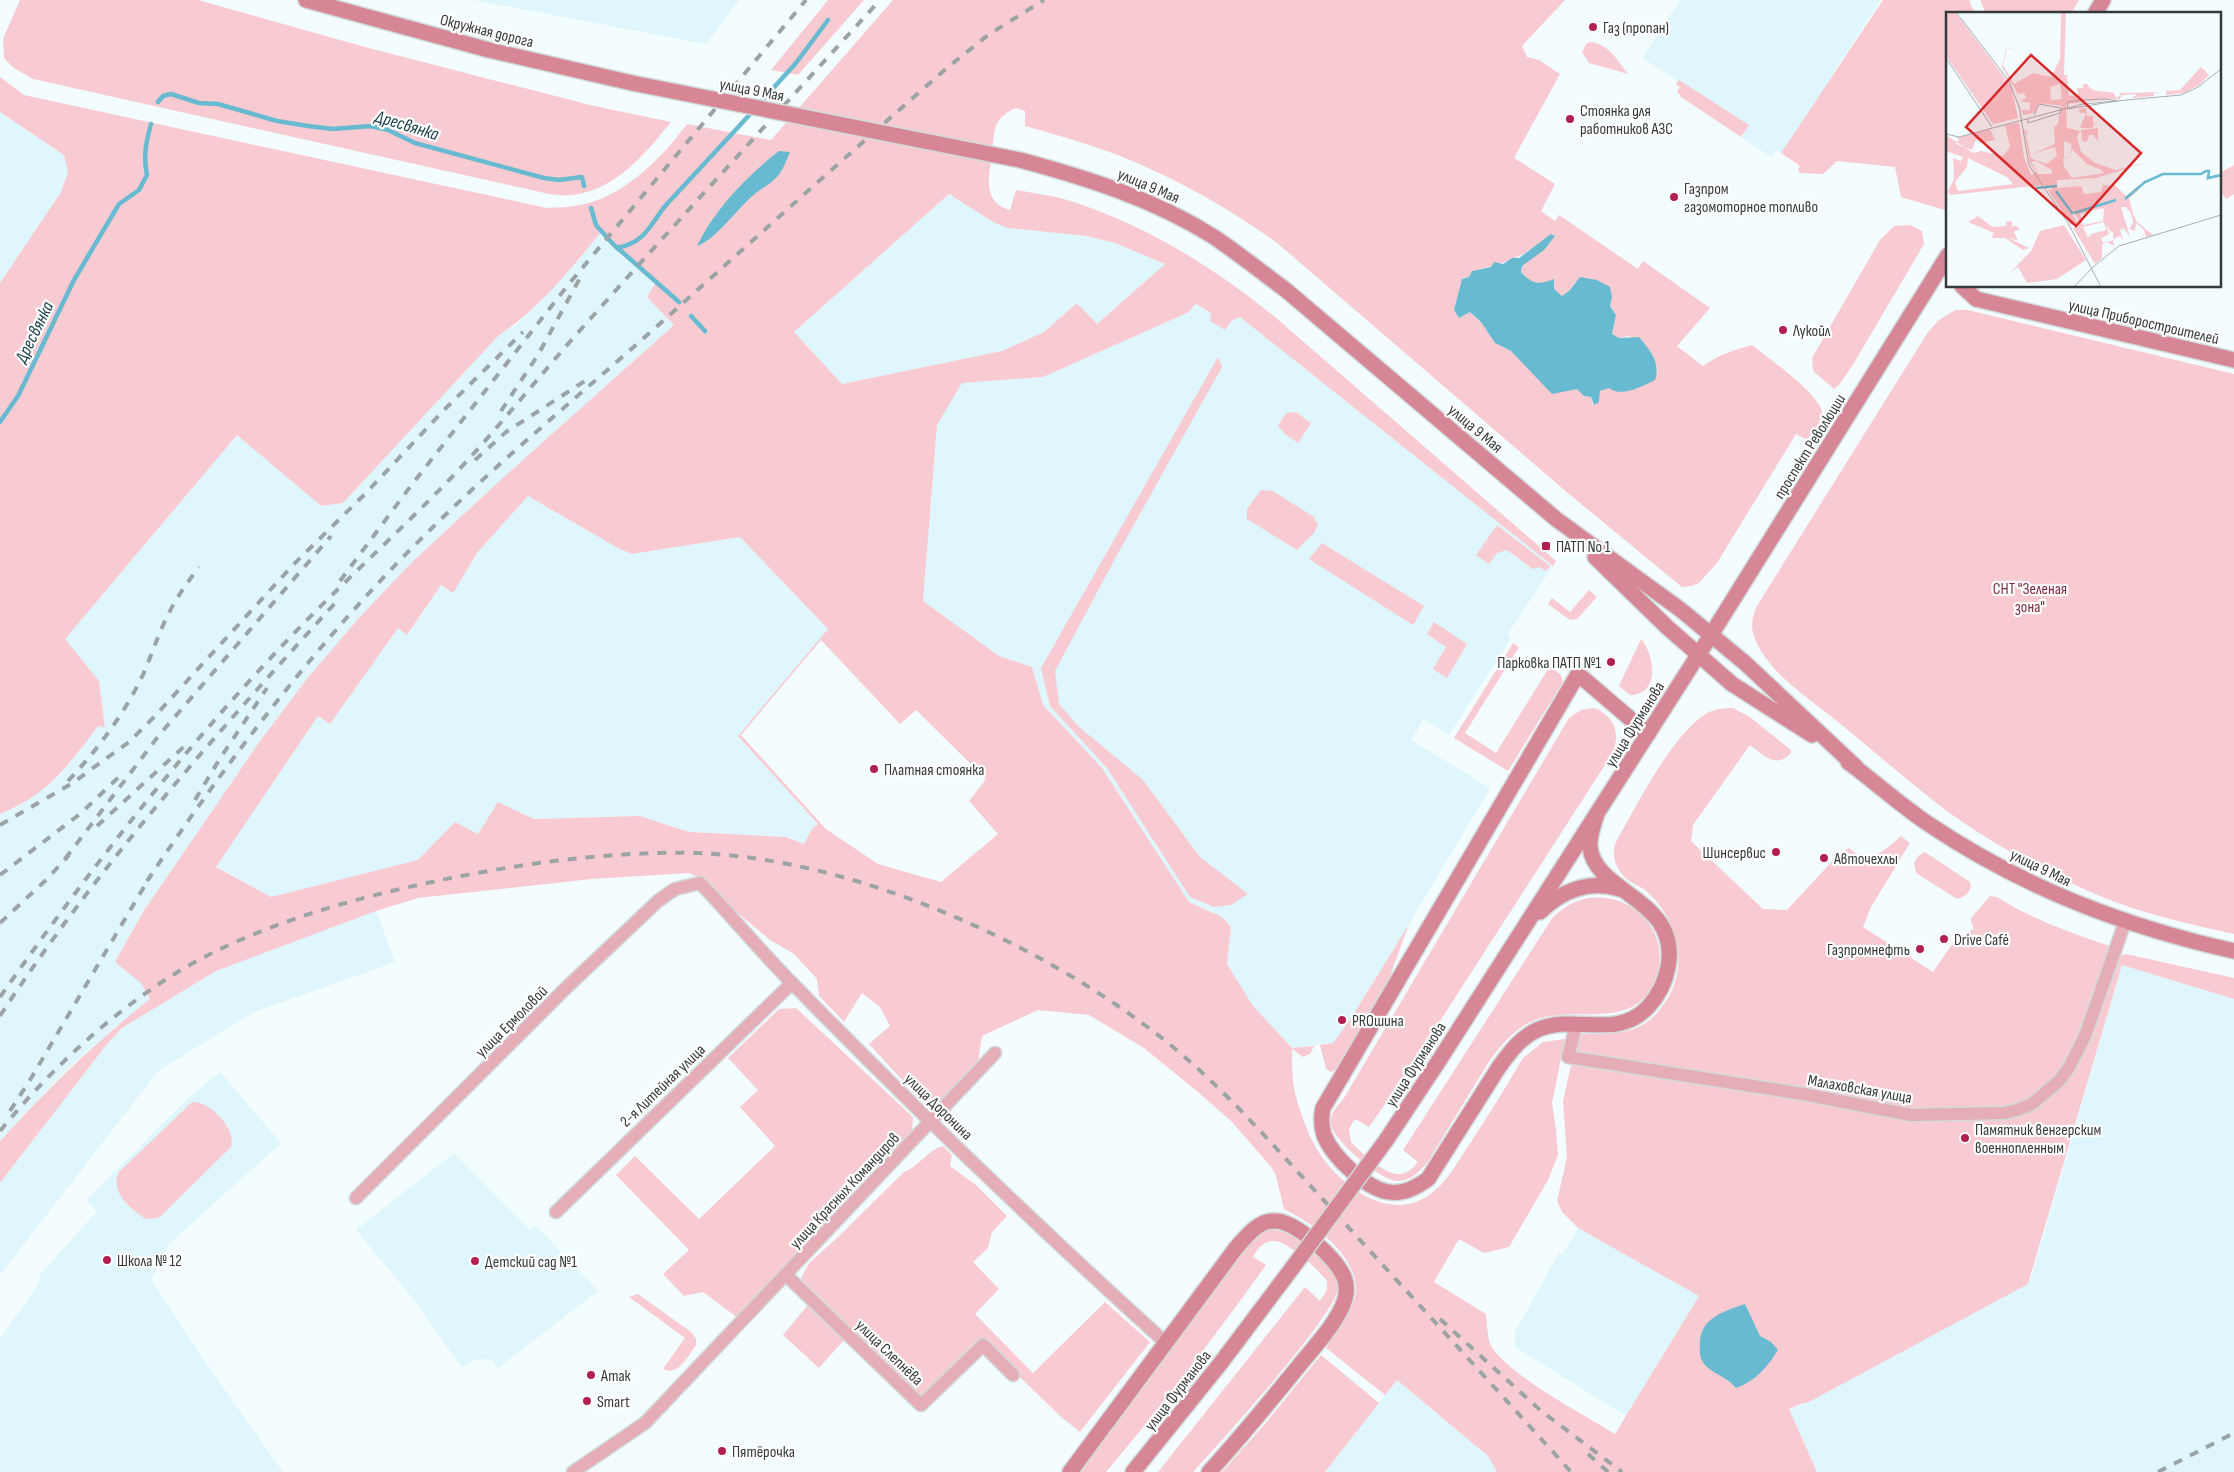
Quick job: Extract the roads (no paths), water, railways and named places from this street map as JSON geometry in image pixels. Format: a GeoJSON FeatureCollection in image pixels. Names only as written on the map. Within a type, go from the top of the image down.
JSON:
{"type":"FeatureCollection","features":[{"type":"Feature","properties":{"kind":"main road","name":"Окружная дорога"},"geometry":{"type":"LineString","coordinates":[[306,0],[489,50],[632,83]]}},
{"type":"Feature","properties":{"kind":"main road"},"geometry":{"type":"LineString","coordinates":[[2096,12],[2103,0]]}},
{"type":"Feature","properties":{"kind":"main road","name":"улица 9 Мая"},"geometry":{"type":"LineString","coordinates":[[632,83],[1020,160],[1100,183],[1143,200],[1213,237],[1287,292],[1556,519],[1667,627],[1732,684],[1856,767],[1926,822],[2002,868],[2082,906],[2125,922],[2234,951]]}},
{"type":"Feature","properties":{"kind":"main road","name":"проспект Революции"},"geometry":{"type":"LineString","coordinates":[[1699,655],[1946,262]]}},
{"type":"Feature","properties":{"kind":"main road","name":"улица Приборостроителей"},"geometry":{"type":"LineString","coordinates":[[1964,288],[1976,299],[2234,360]]}},
{"type":"Feature","properties":{"kind":"main road","name":"улица 9 Мая"},"geometry":{"type":"LineString","coordinates":[[1556,519],[1681,610],[1712,635],[1745,663],[1856,767]]}},
{"type":"Feature","properties":{"kind":"main road","name":"улица Фурманова"},"geometry":{"type":"LineString","coordinates":[[1133,1472],[1220,1364],[1294,1267],[1387,1139],[1699,655]]}},
{"type":"Feature","properties":{"kind":"main road"},"geometry":{"type":"LineString","coordinates":[[1596,817],[1591,832],[1590,846],[1593,860],[1600,871],[1612,883],[1627,892],[1652,914],[1662,928],[1668,946],[1668,964],[1664,983],[1656,998],[1643,1012],[1631,1020],[1616,1025],[1576,1025],[1538,1029],[1525,1037],[1512,1049],[1428,1179],[1418,1186],[1403,1192],[1389,1192],[1374,1187],[1362,1180],[1342,1160],[1323,1134],[1321,1118],[1323,1108],[1578,674],[1648,734]]}},
{"type":"Feature","properties":{"kind":"main road"},"geometry":{"type":"LineString","coordinates":[[1526,925],[1546,906],[1577,888],[1594,885],[1611,886],[1627,892]]}},
{"type":"Feature","properties":{"kind":"main road"},"geometry":{"type":"LineString","coordinates":[[1070,1472],[1236,1248],[1252,1230],[1264,1223],[1275,1220],[1287,1223],[1303,1233],[1338,1266],[1347,1287],[1345,1300],[1316,1345],[1209,1472]]}},
{"type":"Feature","properties":{"kind":"street","name":"улица Доронина"},"geometry":{"type":"LineString","coordinates":[[700,883],[792,983],[931,1121],[1077,1263],[1166,1343]]}},
{"type":"Feature","properties":{"kind":"street","name":"улица Ермоловой"},"geometry":{"type":"LineString","coordinates":[[356,1198],[571,984],[658,902],[676,889],[700,883]]}},
{"type":"Feature","properties":{"kind":"street","name":"Малаховская улица"},"geometry":{"type":"LineString","coordinates":[[1576,1025],[1568,1056],[1803,1094],[1911,1115],[2004,1113],[2032,1104],[2058,1082],[2068,1070],[2085,1036],[2125,922]]}},
{"type":"Feature","properties":{"kind":"street","name":"2-я Литейная улица"},"geometry":{"type":"LineString","coordinates":[[556,1212],[792,983]]}},
{"type":"Feature","properties":{"kind":"street","name":"улица Красных Командиров"},"geometry":{"type":"LineString","coordinates":[[573,1472],[645,1423],[995,1053]]}},
{"type":"Feature","properties":{"kind":"street","name":"улица Слепнёва"},"geometry":{"type":"LineString","coordinates":[[786,1275],[922,1405],[983,1345],[1013,1374]]}},
{"type":"Feature","properties":{"kind":"water"},"geometry":{"type":"Polygon","coordinates":[[[779,151],[790,152],[778,176],[749,199],[711,237],[697,246],[722,206],[755,171],[779,151]]]}},
{"type":"Feature","properties":{"kind":"water"},"geometry":{"type":"Polygon","coordinates":[[[1551,234],[1555,236],[1544,250],[1522,266],[1521,272],[1532,282],[1536,283],[1554,279],[1554,289],[1562,296],[1569,291],[1580,277],[1597,280],[1610,287],[1612,297],[1610,306],[1616,315],[1612,334],[1619,338],[1639,337],[1655,362],[1657,368],[1655,380],[1626,391],[1614,391],[1609,388],[1600,391],[1599,402],[1594,405],[1591,397],[1584,396],[1577,389],[1552,394],[1511,351],[1495,343],[1481,322],[1470,312],[1459,318],[1454,310],[1462,279],[1469,277],[1472,271],[1491,267],[1494,262],[1503,264],[1512,258],[1519,258],[1551,234]]]}},
{"type":"Feature","properties":{"kind":"water"},"geometry":{"type":"Polygon","coordinates":[[[1745,1304],[1760,1336],[1771,1342],[1778,1350],[1760,1373],[1749,1382],[1736,1388],[1704,1364],[1700,1356],[1700,1344],[1701,1335],[1709,1322],[1722,1313],[1745,1304]]]}},
{"type":"Feature","properties":{"kind":"waterway"},"geometry":{"type":"LineString","coordinates":[[759,104],[796,63],[828,20]]}},
{"type":"Feature","properties":{"kind":"waterway","name":"Дресвянка"},"geometry":{"type":"LineString","coordinates":[[158,102],[163,96],[171,94],[199,103],[218,104],[277,121],[308,126],[333,129],[371,126],[388,130],[415,143],[544,178],[559,180],[582,177],[584,186]]}},
{"type":"Feature","properties":{"kind":"waterway"},"geometry":{"type":"LineString","coordinates":[[617,248],[635,241],[646,232],[666,205],[754,110]]}},
{"type":"Feature","properties":{"kind":"waterway","name":"Дресвянка"},"geometry":{"type":"LineString","coordinates":[[0,422],[18,396],[74,280],[119,204],[139,190],[147,175],[145,162],[151,124]]}},
{"type":"Feature","properties":{"kind":"waterway"},"geometry":{"type":"LineString","coordinates":[[591,208],[596,225],[613,244],[679,302]]}},
{"type":"Feature","properties":{"kind":"waterway"},"geometry":{"type":"LineString","coordinates":[[691,316],[705,331]]}},
{"type":"Feature","properties":{"kind":"railway"},"geometry":{"type":"LineString","coordinates":[[340,581],[410,487],[568,285],[806,0]]}},
{"type":"Feature","properties":{"kind":"railway"},"geometry":{"type":"LineString","coordinates":[[0,997],[70,900],[144,804],[221,712],[303,624],[415,515],[468,460],[566,346],[880,0]]}},
{"type":"Feature","properties":{"kind":"railway"},"geometry":{"type":"LineString","coordinates":[[147,881],[211,789],[278,699],[351,613],[454,506],[947,68],[988,35],[1044,0]]}},
{"type":"Feature","properties":{"kind":"railway"},"geometry":{"type":"LineString","coordinates":[[501,411],[538,355],[580,278]]}},
{"type":"Feature","properties":{"kind":"railway"},"geometry":{"type":"LineString","coordinates":[[0,825],[71,784],[129,742],[293,565],[523,332]]}},
{"type":"Feature","properties":{"kind":"railway"},"geometry":{"type":"LineString","coordinates":[[475,460],[506,432],[588,379]]}},
{"type":"Feature","properties":{"kind":"railway"},"geometry":{"type":"LineString","coordinates":[[65,859],[160,734],[331,536]]}},
{"type":"Feature","properties":{"kind":"railway"},"geometry":{"type":"LineString","coordinates":[[68,781],[99,745],[126,707],[141,679],[171,609],[199,567]]}},
{"type":"Feature","properties":{"kind":"railway"},"geometry":{"type":"LineString","coordinates":[[0,1016],[77,906],[160,802],[337,601]]}},
{"type":"Feature","properties":{"kind":"railway"},"geometry":{"type":"LineString","coordinates":[[195,800],[267,688]]}},
{"type":"Feature","properties":{"kind":"railway"},"geometry":{"type":"LineString","coordinates":[[97,826],[189,742]]}},
{"type":"Feature","properties":{"kind":"railway"},"geometry":{"type":"LineString","coordinates":[[0,875],[80,814],[123,773]]}},
{"type":"Feature","properties":{"kind":"railway"},"geometry":{"type":"LineString","coordinates":[[0,1131],[35,1090],[74,1052],[115,1016],[159,984],[189,965],[222,948],[291,920],[362,898],[397,890],[529,864],[563,860],[629,854],[695,853],[755,858],[817,871],[880,888],[942,911],[1003,939],[1060,970],[1114,1003],[1163,1039],[1229,1098],[1571,1472]]}},
{"type":"Feature","properties":{"kind":"railway"},"geometry":{"type":"LineString","coordinates":[[0,923],[47,879],[69,855]]}},
{"type":"Feature","properties":{"kind":"railway"},"geometry":{"type":"LineString","coordinates":[[10,1111],[151,875]]}},
{"type":"Feature","properties":{"kind":"railway"},"geometry":{"type":"LineString","coordinates":[[1440,1319],[1540,1410],[1622,1472]]}},
{"type":"Feature","properties":{"kind":"railway"},"geometry":{"type":"LineString","coordinates":[[2158,1472],[2234,1433]]}},
{"type":"Feature","properties":{"kind":"railway"},"geometry":{"type":"LineString","coordinates":[[1588,1454],[1608,1472]]}},
{"type":"Feature","properties":{"kind":"place","name":"Газ (пропан)"},"geometry":{"type":"Point","coordinates":[1593,27]}},
{"type":"Feature","properties":{"kind":"place","name":"Стоянка для работников АЗС"},"geometry":{"type":"Point","coordinates":[1570,119]}},
{"type":"Feature","properties":{"kind":"place","name":"Газпром газомоторное топливо"},"geometry":{"type":"Point","coordinates":[1674,197]}},
{"type":"Feature","properties":{"kind":"place","name":"Лукойл"},"geometry":{"type":"Point","coordinates":[1783,330]}},
{"type":"Feature","properties":{"kind":"place","name":"ПАТП No 1"},"geometry":{"type":"Point","coordinates":[1546,546]}},
{"type":"Feature","properties":{"kind":"place","name":"Парковка ПАТП №1"},"geometry":{"type":"Point","coordinates":[1611,662]}},
{"type":"Feature","properties":{"kind":"place","name":"Платная стоянка"},"geometry":{"type":"Point","coordinates":[874,769]}},
{"type":"Feature","properties":{"kind":"place","name":"Шинсервис"},"geometry":{"type":"Point","coordinates":[1776,852]}},
{"type":"Feature","properties":{"kind":"place","name":"Авточехлы"},"geometry":{"type":"Point","coordinates":[1824,858]}},
{"type":"Feature","properties":{"kind":"place","name":"Drive Café"},"geometry":{"type":"Point","coordinates":[1944,939]}},
{"type":"Feature","properties":{"kind":"place","name":"Газпромнефть"},"geometry":{"type":"Point","coordinates":[1920,949]}},
{"type":"Feature","properties":{"kind":"place","name":"PROшина"},"geometry":{"type":"Point","coordinates":[1342,1020]}},
{"type":"Feature","properties":{"kind":"place","name":"Памятник венгерским военнопленным"},"geometry":{"type":"Point","coordinates":[1965,1138]}},
{"type":"Feature","properties":{"kind":"place","name":"Школа № 12"},"geometry":{"type":"Point","coordinates":[107,1260]}},
{"type":"Feature","properties":{"kind":"place","name":"Детский сад №1"},"geometry":{"type":"Point","coordinates":[475,1261]}},
{"type":"Feature","properties":{"kind":"place","name":"Атак"},"geometry":{"type":"Point","coordinates":[591,1375]}},
{"type":"Feature","properties":{"kind":"place","name":"Smart"},"geometry":{"type":"Point","coordinates":[587,1401]}},
{"type":"Feature","properties":{"kind":"place","name":"Пятёрочка"},"geometry":{"type":"Point","coordinates":[722,1451]}},
{"type":"Feature","properties":{"kind":"park label","name":"СНТ \"Зеленая зона\""},"geometry":{"type":"Point","coordinates":[2030,597]}}]}
